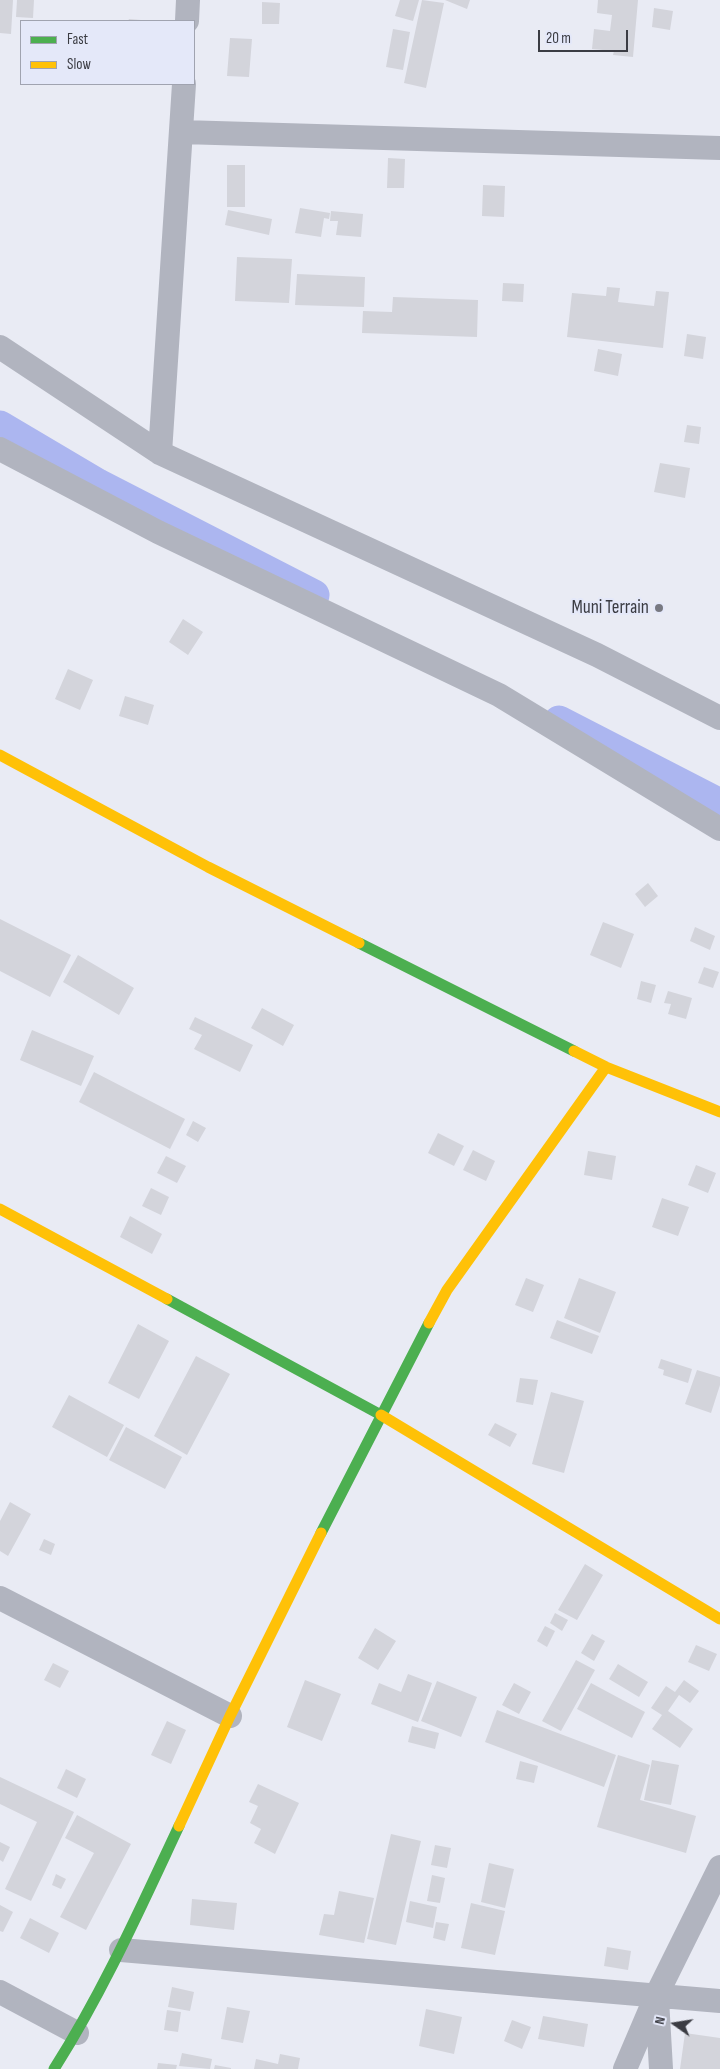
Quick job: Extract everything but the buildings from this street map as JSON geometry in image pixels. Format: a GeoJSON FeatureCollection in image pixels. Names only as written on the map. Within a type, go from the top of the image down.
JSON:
{"type":"FeatureCollection","features":[{"type":"Feature","properties":{"kind":"main road"},"geometry":{"type":"LineString","coordinates":[[0,755],[208,867],[606,1067],[720,1112]]}},
{"type":"Feature","properties":{"kind":"main road"},"geometry":{"type":"LineString","coordinates":[[54,2069],[77,2032],[121,1950],[230,1716],[380,1415],[447,1290],[606,1067]]}},
{"type":"Feature","properties":{"kind":"main road"},"geometry":{"type":"LineString","coordinates":[[0,1209],[380,1415],[720,1619]]}},
{"type":"Feature","properties":{"kind":"street"},"geometry":{"type":"LineString","coordinates":[[187,20],[188,0]]}},
{"type":"Feature","properties":{"kind":"street"},"geometry":{"type":"LineString","coordinates":[[160,453],[184,85]]}},
{"type":"Feature","properties":{"kind":"street"},"geometry":{"type":"LineString","coordinates":[[182,132],[720,148]]}},
{"type":"Feature","properties":{"kind":"street"},"geometry":{"type":"LineString","coordinates":[[0,347],[160,453],[598,655],[720,718]]}},
{"type":"Feature","properties":{"kind":"street"},"geometry":{"type":"LineString","coordinates":[[0,449],[167,536],[499,695],[720,829]]}},
{"type":"Feature","properties":{"kind":"street"},"geometry":{"type":"LineString","coordinates":[[0,1598],[230,1716]]}},
{"type":"Feature","properties":{"kind":"street"},"geometry":{"type":"LineString","coordinates":[[625,2069],[657,1994],[720,1867]]}},
{"type":"Feature","properties":{"kind":"street"},"geometry":{"type":"LineString","coordinates":[[121,1950],[657,1994],[720,2001]]}},
{"type":"Feature","properties":{"kind":"street"},"geometry":{"type":"LineString","coordinates":[[0,1992],[77,2032]]}},
{"type":"Feature","properties":{"kind":"street"},"geometry":{"type":"LineString","coordinates":[[657,1994],[661,2069]]}},
{"type":"Feature","properties":{"kind":"waterway"},"geometry":{"type":"LineString","coordinates":[[0,426],[98,484],[314,595]]}},
{"type":"Feature","properties":{"kind":"waterway"},"geometry":{"type":"LineString","coordinates":[[559,721],[720,804]]}},
{"type":"Feature","properties":{"kind":"traffic: fast"},"geometry":{"type":"LineString","coordinates":[[359,943],[574,1051]]}},
{"type":"Feature","properties":{"kind":"traffic: fast"},"geometry":{"type":"LineString","coordinates":[[167,1299],[381,1415]]}},
{"type":"Feature","properties":{"kind":"traffic: fast"},"geometry":{"type":"LineString","coordinates":[[321,1533],[429,1323]]}},
{"type":"Feature","properties":{"kind":"traffic: fast"},"geometry":{"type":"LineString","coordinates":[[54,2069],[105,1980],[179,1826]]}},
{"type":"Feature","properties":{"kind":"traffic: slow"},"geometry":{"type":"LineString","coordinates":[[0,755],[208,867],[359,943]]}},
{"type":"Feature","properties":{"kind":"traffic: slow"},"geometry":{"type":"LineString","coordinates":[[574,1051],[606,1067],[720,1112]]}},
{"type":"Feature","properties":{"kind":"traffic: slow"},"geometry":{"type":"LineString","coordinates":[[429,1323],[447,1290],[606,1067]]}},
{"type":"Feature","properties":{"kind":"traffic: slow"},"geometry":{"type":"LineString","coordinates":[[0,1209],[167,1299]]}},
{"type":"Feature","properties":{"kind":"traffic: slow"},"geometry":{"type":"LineString","coordinates":[[381,1415],[720,1619]]}},
{"type":"Feature","properties":{"kind":"traffic: slow"},"geometry":{"type":"LineString","coordinates":[[179,1826],[230,1716],[321,1533]]}},
{"type":"Feature","properties":{"kind":"place","name":"Muni Terrain"},"geometry":{"type":"Point","coordinates":[659,608]}}]}
